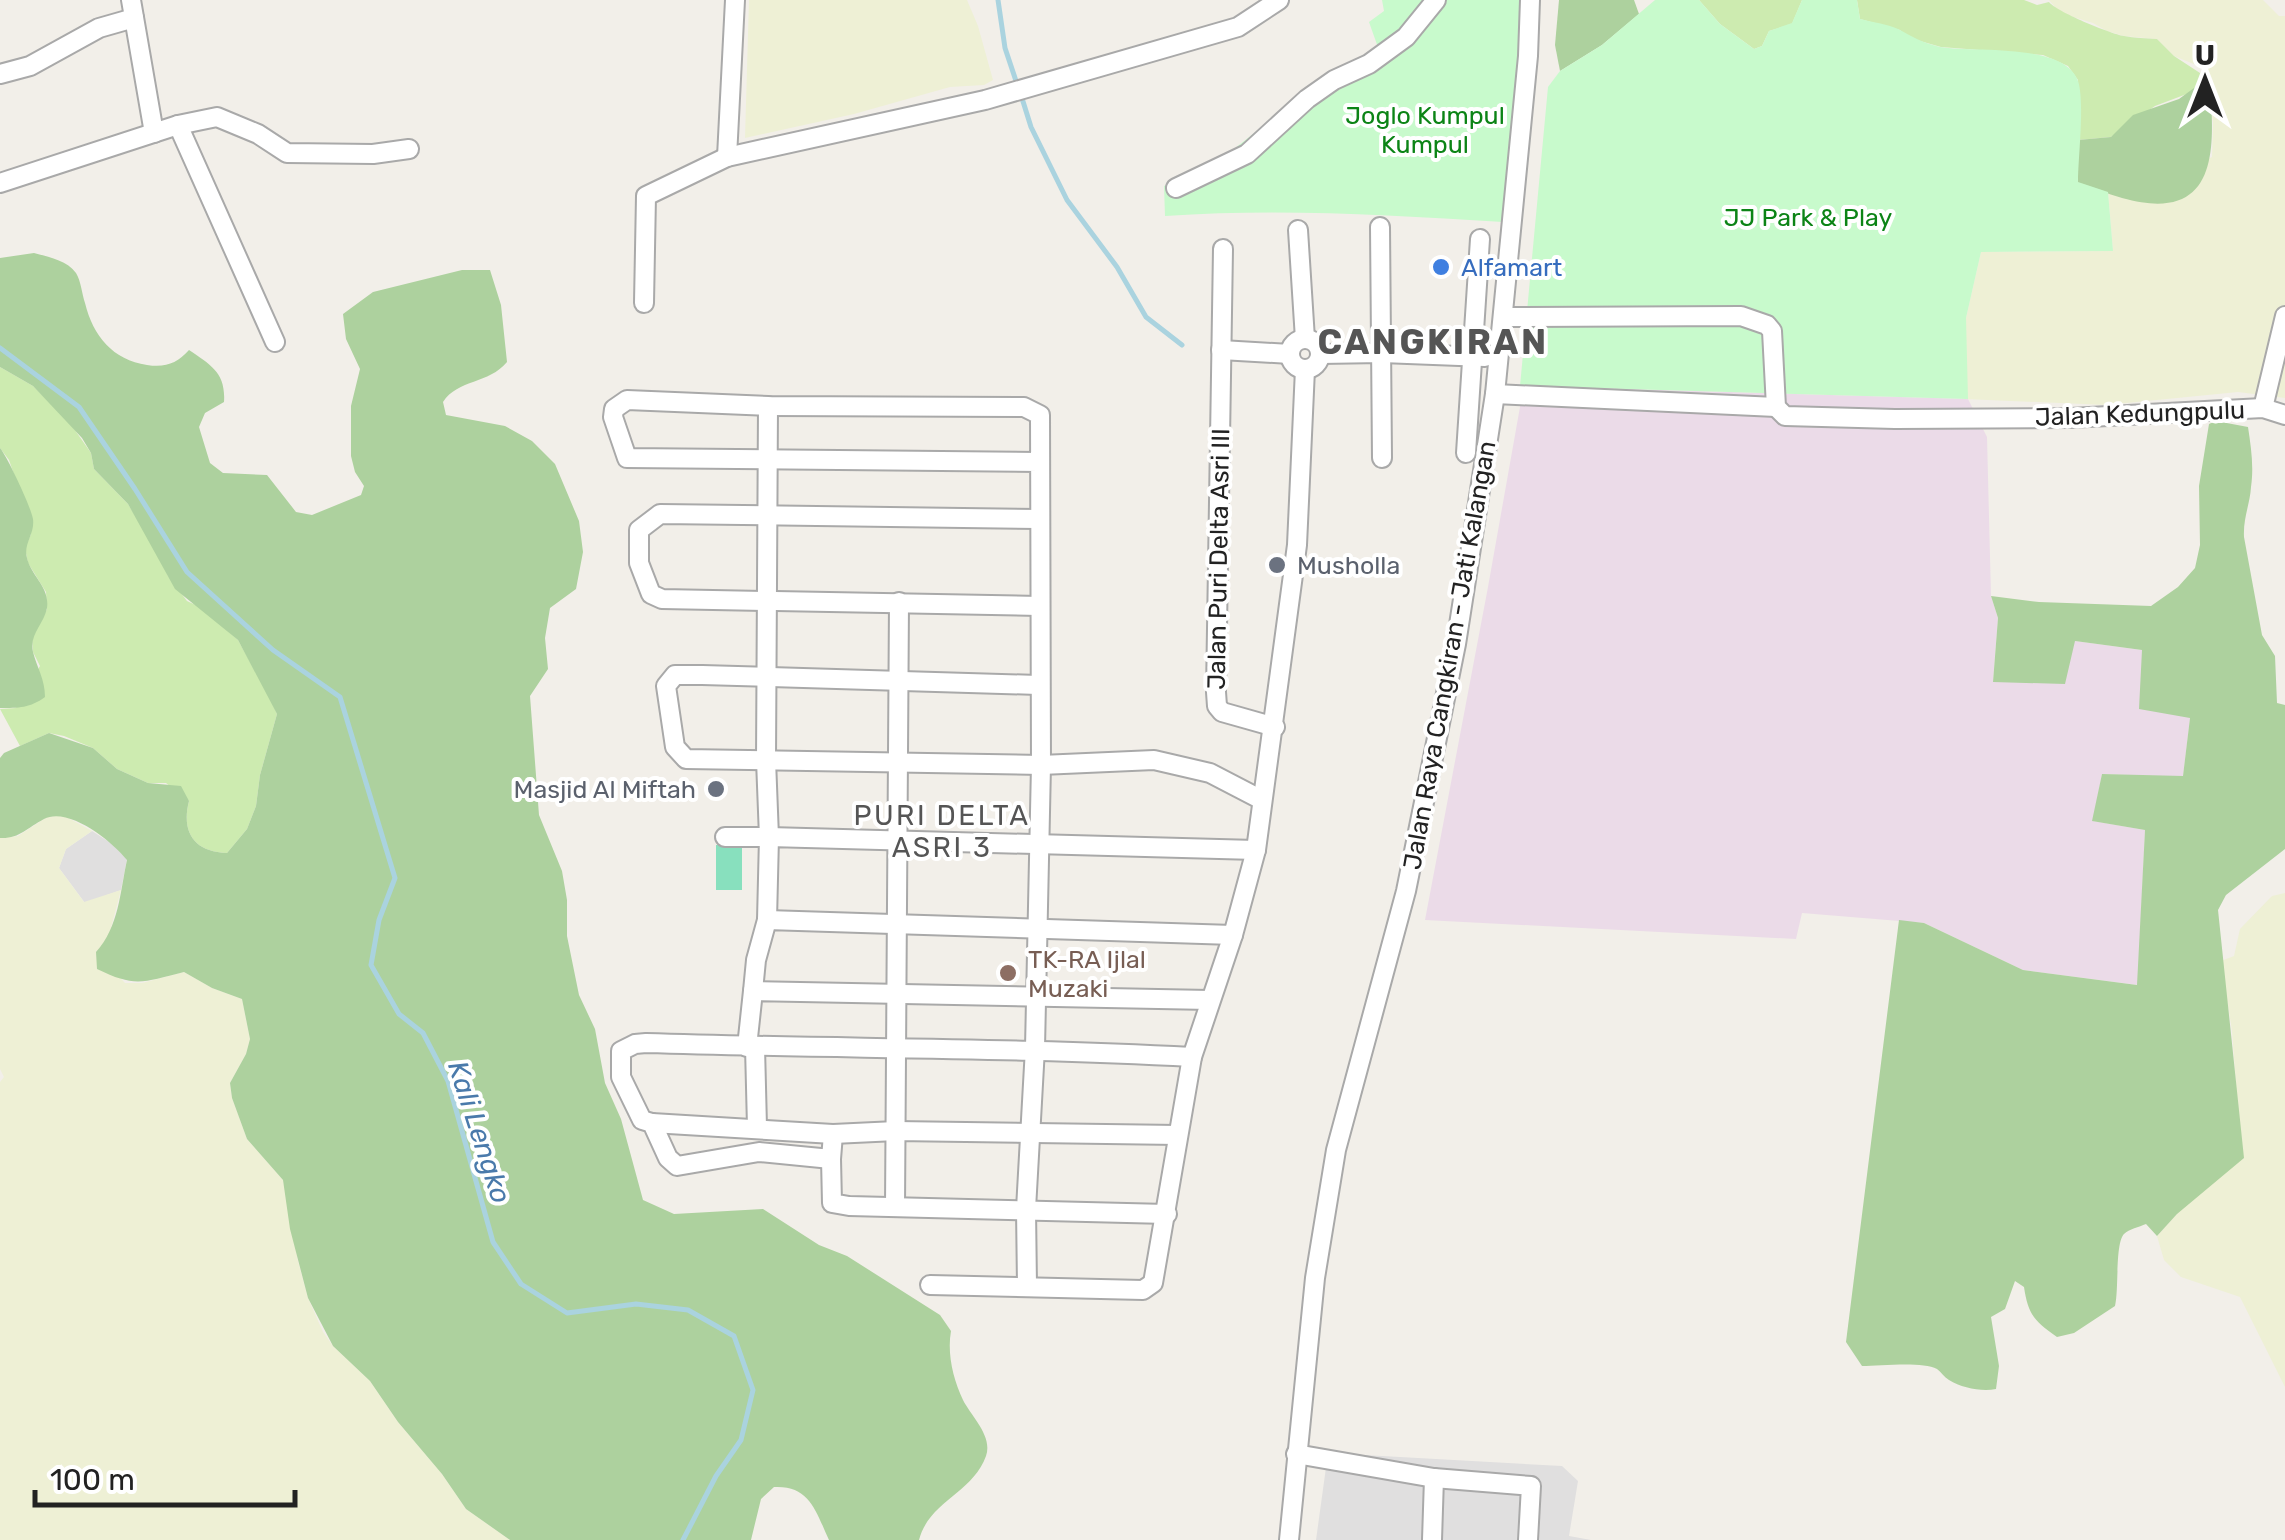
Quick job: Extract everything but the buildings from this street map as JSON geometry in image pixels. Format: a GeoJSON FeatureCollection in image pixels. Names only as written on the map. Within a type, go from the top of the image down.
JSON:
{"type":"FeatureCollection","features":[{"type":"Feature","properties":{"kind":"street"},"geometry":{"type":"LineString","coordinates":[[728,158],[735,0]]}},
{"type":"Feature","properties":{"kind":"street"},"geometry":{"type":"LineString","coordinates":[[644,303],[646,196],[728,158],[986,100],[1238,27],[1278,0]]}},
{"type":"Feature","properties":{"kind":"street"},"geometry":{"type":"LineString","coordinates":[[1176,188],[1248,154],[1307,99],[1334,80],[1369,64],[1406,37],[1436,0]]}},
{"type":"Feature","properties":{"kind":"street","name":"Jalan Raya Cangkiran - Jati Kalangan"},"geometry":{"type":"LineString","coordinates":[[1289,1540],[1315,1278],[1336,1150],[1406,891],[1456,644],[1504,317],[1530,0]]}},
{"type":"Feature","properties":{"kind":"street"},"geometry":{"type":"LineString","coordinates":[[0,74],[30,66],[132,9],[154,133]]}},
{"type":"Feature","properties":{"kind":"street"},"geometry":{"type":"LineString","coordinates":[[0,182],[178,125],[217,117],[258,134],[287,152],[305,155],[373,154],[409,148]]}},
{"type":"Feature","properties":{"kind":"street"},"geometry":{"type":"LineString","coordinates":[[178,125],[275,342]]}},
{"type":"Feature","properties":{"kind":"street"},"geometry":{"type":"LineString","coordinates":[[1380,227],[1382,458]]}},
{"type":"Feature","properties":{"kind":"street"},"geometry":{"type":"LineString","coordinates":[[1298,230],[1305,339]]}},
{"type":"Feature","properties":{"kind":"street"},"geometry":{"type":"LineString","coordinates":[[1466,453],[1480,240]]}},
{"type":"Feature","properties":{"kind":"street","name":"Jalan Puri Delta Asri III"},"geometry":{"type":"LineString","coordinates":[[1223,249],[1217,706],[1222,712],[1275,727]]}},
{"type":"Feature","properties":{"kind":"street"},"geometry":{"type":"LineString","coordinates":[[1504,317],[1702,314],[1754,318],[1772,331],[1776,407]]}},
{"type":"Feature","properties":{"kind":"street"},"geometry":{"type":"LineString","coordinates":[[2263,408],[2285,316]]}},
{"type":"Feature","properties":{"kind":"street"},"geometry":{"type":"LineString","coordinates":[[1305,339],[1316,344],[1320,354],[1316,365],[1305,369],[1294,365],[1290,354],[1295,344],[1305,339]]}},
{"type":"Feature","properties":{"kind":"street"},"geometry":{"type":"LineString","coordinates":[[1221,350],[1290,354]]}},
{"type":"Feature","properties":{"kind":"street"},"geometry":{"type":"LineString","coordinates":[[1320,354],[1498,358]]}},
{"type":"Feature","properties":{"kind":"street"},"geometry":{"type":"LineString","coordinates":[[930,1285],[1149,1288],[1153,1282],[1192,1057],[1233,935],[1256,850],[1297,545],[1305,369]]}},
{"type":"Feature","properties":{"kind":"street","name":"Jalan Kedungpulu"},"geometry":{"type":"LineString","coordinates":[[1495,394],[1776,407],[1785,416],[2070,418],[2263,408],[2285,415]]}},
{"type":"Feature","properties":{"kind":"street"},"geometry":{"type":"LineString","coordinates":[[1027,1286],[1026,1210],[1032,1134],[1040,842],[1040,415],[1024,407],[768,406],[627,400],[618,405],[614,418],[628,458],[1038,462]]}},
{"type":"Feature","properties":{"kind":"street"},"geometry":{"type":"LineString","coordinates":[[757,1128],[751,1047],[752,991],[768,920],[770,837],[766,760],[768,406]]}},
{"type":"Feature","properties":{"kind":"street"},"geometry":{"type":"LineString","coordinates":[[1039,520],[660,514],[639,530],[639,563],[651,594],[662,600],[1039,606]]}},
{"type":"Feature","properties":{"kind":"street"},"geometry":{"type":"LineString","coordinates":[[895,1206],[899,602]]}},
{"type":"Feature","properties":{"kind":"street"},"geometry":{"type":"LineString","coordinates":[[1038,685],[675,676],[666,686],[675,747],[680,755],[694,760],[1041,766],[1154,760],[1210,772],[1262,800]]}},
{"type":"Feature","properties":{"kind":"street"},"geometry":{"type":"LineString","coordinates":[[724,837],[1256,850]]}},
{"type":"Feature","properties":{"kind":"street"},"geometry":{"type":"LineString","coordinates":[[768,920],[1233,935]]}},
{"type":"Feature","properties":{"kind":"street"},"geometry":{"type":"LineString","coordinates":[[752,991],[1210,1000]]}},
{"type":"Feature","properties":{"kind":"street"},"geometry":{"type":"LineString","coordinates":[[1178,1134],[833,1134],[652,1123],[642,1120],[622,1077],[620,1058],[624,1048],[646,1044],[1035,1048],[1192,1057]]}},
{"type":"Feature","properties":{"kind":"street"},"geometry":{"type":"LineString","coordinates":[[652,1123],[668,1158],[677,1166],[758,1152],[831,1159]]}},
{"type":"Feature","properties":{"kind":"street"},"geometry":{"type":"LineString","coordinates":[[833,1134],[832,1202],[1167,1214]]}},
{"type":"Feature","properties":{"kind":"street"},"geometry":{"type":"LineString","coordinates":[[1296,1454],[1434,1478],[1532,1486],[1528,1540]]}},
{"type":"Feature","properties":{"kind":"street"},"geometry":{"type":"LineString","coordinates":[[1432,1540],[1434,1478]]}},
{"type":"Feature","properties":{"kind":"shaded area"},"geometry":{"type":"Polygon","coordinates":[[[1520,386],[1968,399],[1987,437],[1991,596],[1998,618],[1993,681],[2075,641],[2142,650],[2190,718],[2183,777],[2102,774],[2093,821],[2145,830],[2138,985],[2023,970],[1924,923],[1802,913],[1796,939],[1425,920],[1488,587],[1520,407],[1520,386]]]}},
{"type":"Feature","properties":{"kind":"shaded area"},"geometry":{"type":"Polygon","coordinates":[[[92,831],[117,847],[127,859],[121,890],[85,903],[59,868],[66,849],[92,831]]]}},
{"type":"Feature","properties":{"kind":"shaded area"},"geometry":{"type":"Polygon","coordinates":[[[1328,1453],[1562,1466],[1578,1481],[1569,1536],[1591,1540],[1316,1540],[1328,1453]]]}},
{"type":"Feature","properties":{"kind":"green space"},"geometry":{"type":"Polygon","coordinates":[[[749,0],[967,0],[993,80],[745,138],[749,0]]]}},
{"type":"Feature","properties":{"kind":"green space","name":"Joglo Kumpul Kumpul"},"geometry":{"type":"Polygon","coordinates":[[[1382,0],[1521,0],[1516,102],[1503,222],[1292,213],[1165,216],[1164,186],[1220,160],[1281,112],[1380,53],[1369,22],[1384,11],[1382,0]]]}},
{"type":"Feature","properties":{"kind":"green space"},"geometry":{"type":"Polygon","coordinates":[[[1559,0],[1634,0],[1639,14],[1602,45],[1560,71],[1555,45],[1559,0]]]}},
{"type":"Feature","properties":{"kind":"green space","name":"JJ Park & Play"},"geometry":{"type":"Polygon","coordinates":[[[1655,0],[1699,0],[1720,24],[1754,49],[1762,46],[1769,31],[1792,23],[1802,0],[1857,0],[1860,19],[1894,27],[1934,45],[2017,52],[2056,60],[2070,69],[2078,81],[2078,182],[2108,192],[2113,251],[1981,252],[1966,318],[1968,399],[1520,386],[1548,87],[1560,71],[1602,45],[1655,0]]]}},
{"type":"Feature","properties":{"kind":"green space"},"geometry":{"type":"Polygon","coordinates":[[[1699,0],[1802,0],[1792,24],[1769,31],[1762,46],[1754,49],[1720,24],[1699,0]]]}},
{"type":"Feature","properties":{"kind":"green space"},"geometry":{"type":"Polygon","coordinates":[[[1857,0],[2024,0],[2037,5],[2049,2],[2108,31],[2157,39],[2200,73],[2206,69],[2209,77],[2192,92],[2155,106],[2111,137],[2078,140],[2078,80],[2068,66],[2043,55],[1941,47],[1906,37],[1900,30],[1860,19],[1857,0]]]}},
{"type":"Feature","properties":{"kind":"green space"},"geometry":{"type":"Polygon","coordinates":[[[2049,0],[2263,0],[2279,16],[2285,16],[2285,398],[2238,392],[2106,405],[1964,399],[1966,318],[1981,252],[2113,251],[2108,192],[2121,198],[2212,157],[2213,123],[2206,69],[2174,56],[2157,39],[2107,31],[2060,13],[2049,0]]]}},
{"type":"Feature","properties":{"kind":"green space"},"geometry":{"type":"Polygon","coordinates":[[[2209,77],[2210,152],[2205,173],[2195,190],[2179,200],[2155,204],[2078,183],[2078,140],[2111,137],[2133,115],[2179,99],[2209,77]]]}},
{"type":"Feature","properties":{"kind":"green space"},"geometry":{"type":"Polygon","coordinates":[[[34,253],[62,262],[76,273],[93,326],[106,344],[124,358],[160,366],[189,350],[210,365],[220,377],[224,402],[205,413],[199,427],[210,463],[223,473],[267,475],[296,512],[312,515],[361,495],[364,486],[351,456],[351,406],[360,369],[346,339],[343,314],[373,292],[462,270],[490,270],[501,305],[507,362],[492,374],[457,389],[443,402],[446,415],[505,426],[532,441],[555,464],[579,521],[583,552],[576,589],[550,608],[545,638],[548,669],[530,696],[539,815],[562,871],[567,936],[579,995],[595,1029],[605,1083],[621,1119],[643,1200],[674,1214],[763,1209],[940,1315],[951,1331],[950,1357],[956,1383],[984,1434],[987,1449],[980,1469],[932,1516],[919,1540],[829,1540],[804,1496],[796,1490],[774,1487],[761,1499],[751,1540],[510,1540],[466,1509],[370,1381],[333,1346],[308,1298],[290,1229],[283,1180],[247,1139],[232,1098],[230,1083],[250,1039],[242,999],[184,972],[131,981],[97,969],[96,952],[110,932],[127,860],[89,827],[54,816],[18,835],[0,838],[0,758],[49,733],[93,748],[117,769],[148,783],[181,786],[189,801],[187,822],[193,838],[206,849],[227,853],[247,829],[256,806],[277,714],[238,640],[175,589],[128,504],[94,469],[82,438],[33,386],[0,367],[0,258],[34,253]]]}},
{"type":"Feature","properties":{"kind":"green space"},"geometry":{"type":"Polygon","coordinates":[[[0,367],[33,386],[70,423],[91,453],[94,469],[128,504],[168,576],[187,601],[202,608],[238,640],[270,698],[277,714],[256,806],[247,829],[227,853],[198,844],[187,822],[189,801],[166,783],[148,783],[117,769],[93,748],[64,736],[49,733],[20,746],[0,709],[16,708],[40,666],[33,652],[32,637],[47,609],[46,592],[28,563],[25,548],[31,534],[19,489],[9,460],[0,448],[0,367]]]}},
{"type":"Feature","properties":{"kind":"green space"},"geometry":{"type":"Polygon","coordinates":[[[2216,421],[2248,427],[2252,472],[2244,537],[2262,635],[2275,656],[2277,703],[2285,705],[2285,849],[2226,895],[2218,910],[2244,1158],[2177,1214],[2157,1236],[2146,1224],[2124,1234],[2119,1247],[2115,1306],[2074,1333],[2057,1337],[2043,1326],[2030,1310],[2024,1287],[2015,1281],[2005,1309],[1991,1317],[1999,1366],[1996,1389],[1960,1385],[1930,1367],[1862,1366],[1846,1342],[1899,920],[1924,923],[2023,970],[2137,985],[2145,830],[2092,821],[2102,774],[2183,776],[2190,718],[2139,709],[2142,650],[2075,641],[2065,684],[1993,682],[1998,618],[1991,596],[2151,606],[2178,587],[2195,568],[2200,545],[2199,486],[2209,424],[2216,421]]]}},
{"type":"Feature","properties":{"kind":"green space"},"geometry":{"type":"Polygon","coordinates":[[[0,448],[31,513],[27,558],[47,601],[32,646],[45,697],[13,708],[0,708],[0,448]]]}},
{"type":"Feature","properties":{"kind":"green space"},"geometry":{"type":"Polygon","coordinates":[[[63,815],[92,831],[66,849],[59,868],[84,902],[121,890],[108,939],[96,952],[125,983],[142,983],[184,972],[242,999],[250,1039],[230,1083],[232,1098],[247,1139],[283,1180],[298,1261],[323,1332],[370,1381],[466,1509],[510,1540],[0,1540],[0,1082],[4,1077],[0,1069],[0,838],[18,836],[47,817],[63,815]]]}},
{"type":"Feature","properties":{"kind":"green space"},"geometry":{"type":"Polygon","coordinates":[[[716,845],[742,845],[742,890],[716,890],[716,845]]]}},
{"type":"Feature","properties":{"kind":"green space"},"geometry":{"type":"Polygon","coordinates":[[[2285,893],[2285,1387],[2240,1297],[2181,1277],[2164,1260],[2157,1236],[2177,1214],[2236,1084],[2221,961],[2234,956],[2240,929],[2272,896],[2285,893]]]}},
{"type":"Feature","properties":{"kind":"waterway"},"geometry":{"type":"LineString","coordinates":[[998,0],[1005,48],[1017,84]]}},
{"type":"Feature","properties":{"kind":"waterway"},"geometry":{"type":"LineString","coordinates":[[1021,95],[1031,127],[1067,200],[1117,267],[1146,317],[1182,345]]}},
{"type":"Feature","properties":{"kind":"waterway","name":"Kali Lengko"},"geometry":{"type":"LineString","coordinates":[[0,348],[79,407],[187,572],[273,650],[340,697],[395,878],[379,920],[371,965],[399,1014],[423,1033],[448,1081],[493,1242],[521,1284],[567,1313],[636,1304],[688,1310],[734,1336],[753,1390],[741,1440],[716,1476],[683,1540]]}},
{"type":"Feature","properties":{"kind":"place","name":"Alfamart"},"geometry":{"type":"Point","coordinates":[1441,267]}},
{"type":"Feature","properties":{"kind":"place","name":"Musholla"},"geometry":{"type":"Point","coordinates":[1277,565]}},
{"type":"Feature","properties":{"kind":"place","name":"Masjid Al Miftah"},"geometry":{"type":"Point","coordinates":[716,789]}},
{"type":"Feature","properties":{"kind":"place","name":"TK-RA Ijlal Muzaki"},"geometry":{"type":"Point","coordinates":[1008,973]}},
{"type":"Feature","properties":{"kind":"district","name":"CANGKIRAN"},"geometry":{"type":"Point","coordinates":[1433,342]}},
{"type":"Feature","properties":{"kind":"district","name":"PURI DELTA ASRI 3"},"geometry":{"type":"Point","coordinates":[942,831]}}]}
